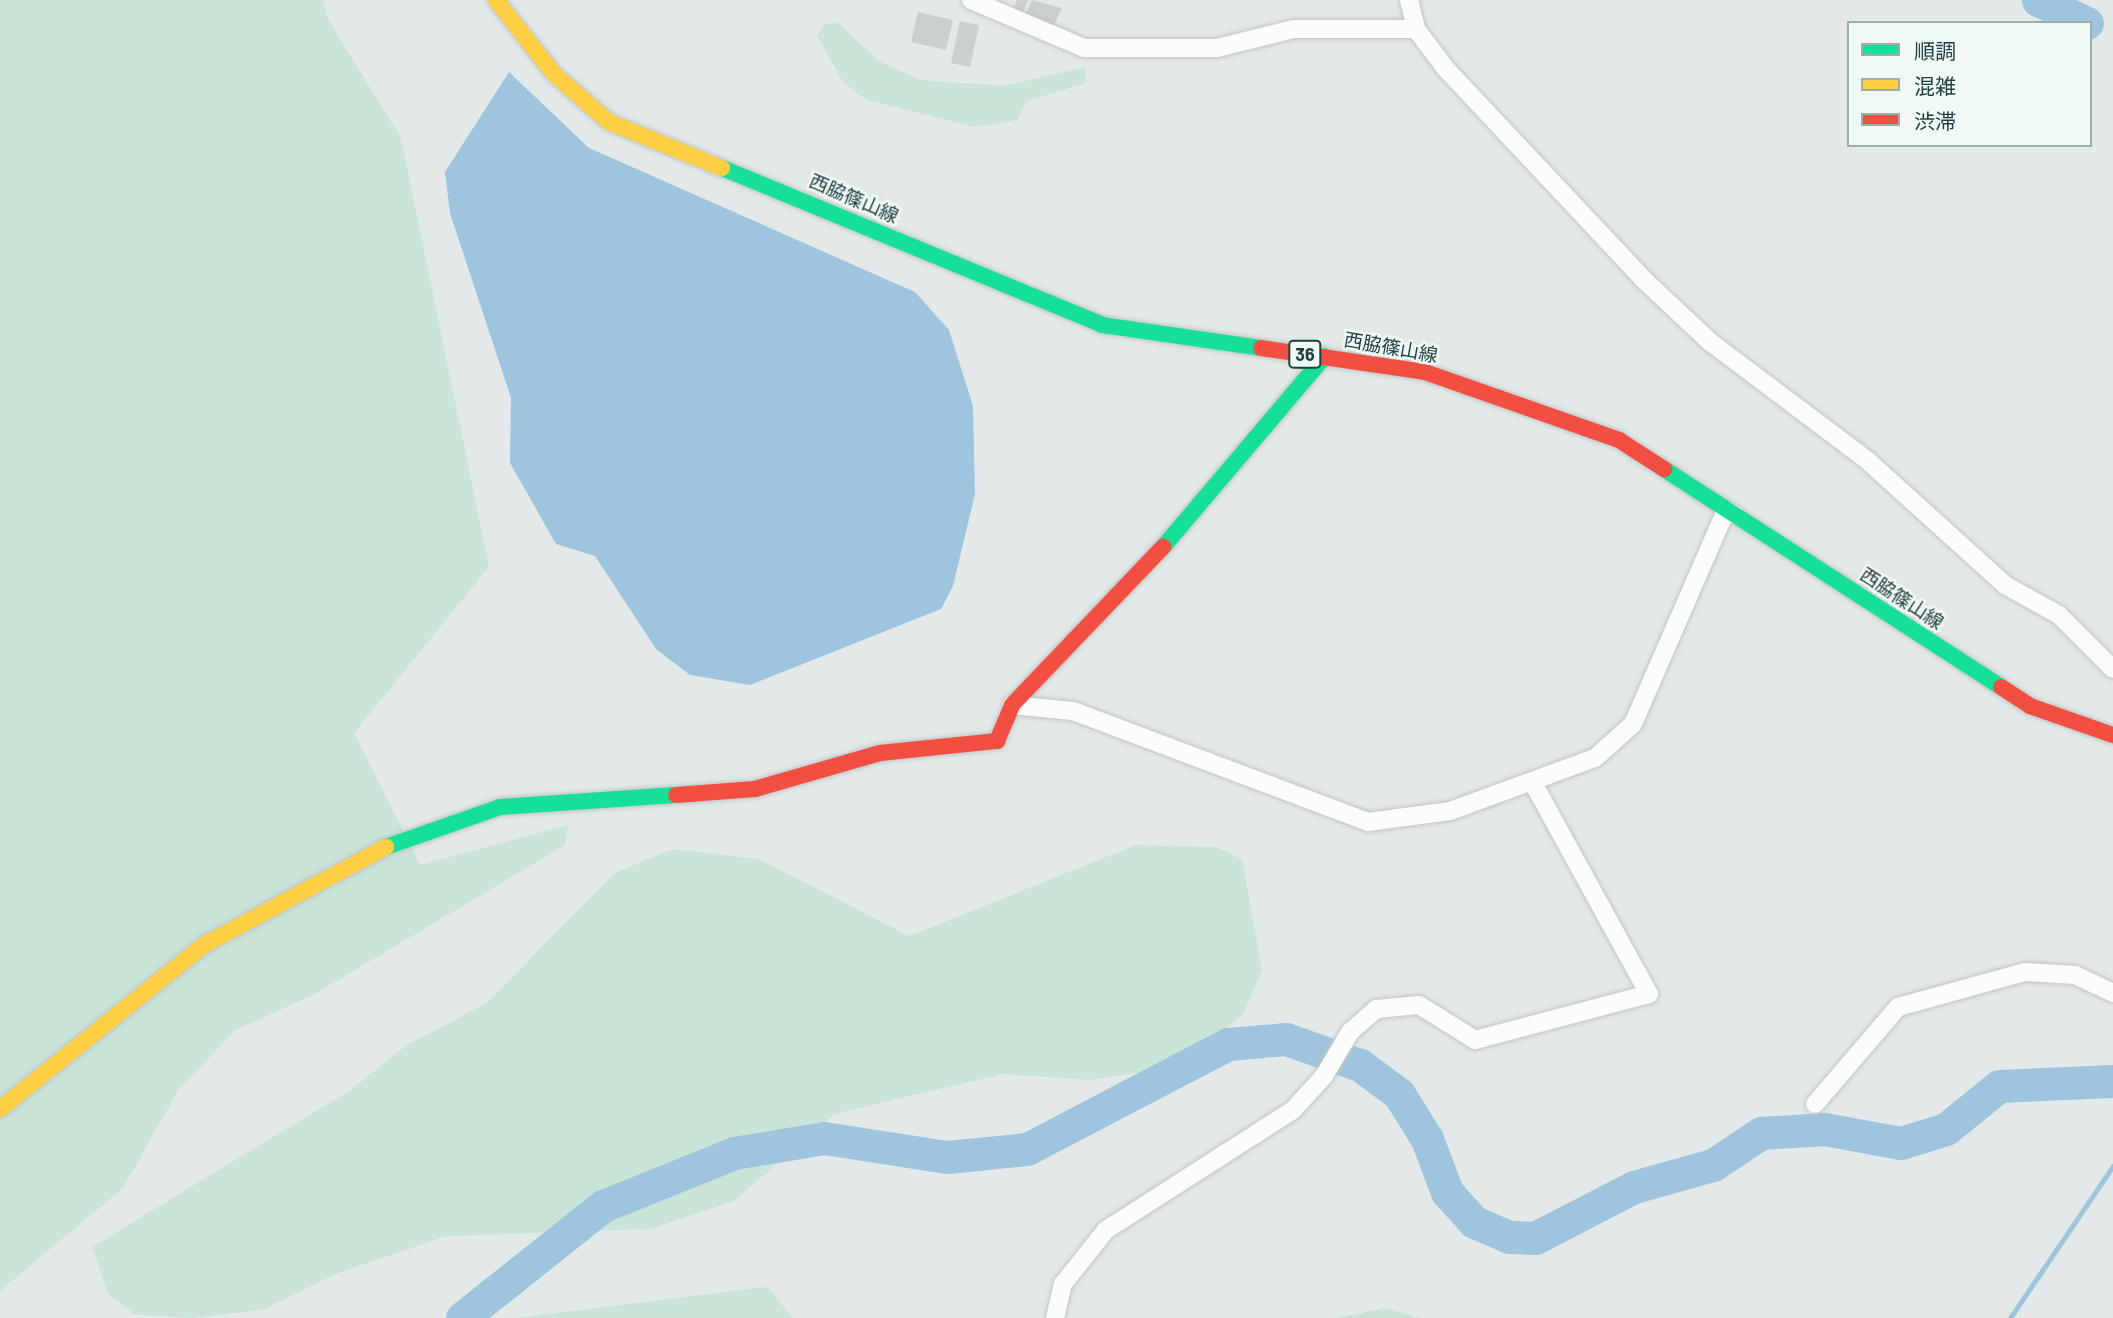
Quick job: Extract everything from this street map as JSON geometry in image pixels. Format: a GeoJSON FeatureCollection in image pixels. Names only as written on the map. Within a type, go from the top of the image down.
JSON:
{"type":"FeatureCollection","features":[{"type":"Feature","properties":{"kind":"main road","name":"西脇篠山線"},"geometry":{"type":"LineString","coordinates":[[496,0],[554,74],[609,122],[1102,325],[1425,372],[1545,410],[1657,459],[1738,517],[2030,706],[2113,735]]}},
{"type":"Feature","properties":{"kind":"main road"},"geometry":{"type":"LineString","coordinates":[[0,1109],[204,946],[378,850],[500,807],[755,789],[880,753],[997,741],[1012,705],[1151,562],[1325,356]]}},
{"type":"Feature","properties":{"kind":"street"},"geometry":{"type":"LineString","coordinates":[[971,0],[1084,48],[1217,48],[1294,29],[1416,29]]}},
{"type":"Feature","properties":{"kind":"street"},"geometry":{"type":"LineString","coordinates":[[1409,0],[1416,29],[1464,89],[1709,341],[1868,461],[2005,584],[2059,615],[2113,670]]}},
{"type":"Feature","properties":{"kind":"street"},"geometry":{"type":"LineString","coordinates":[[1012,705],[1073,711],[1367,821],[1450,811],[1533,783],[1595,758],[1633,724],[1726,510],[1738,517]]}},
{"type":"Feature","properties":{"kind":"street"},"geometry":{"type":"LineString","coordinates":[[1055,1318],[1063,1284],[1105,1230],[1293,1110],[1324,1076],[1350,1032],[1376,1009],[1419,1005],[1475,1040],[1649,995],[1533,783]]}},
{"type":"Feature","properties":{"kind":"street"},"geometry":{"type":"LineString","coordinates":[[1815,1104],[1898,1007],[2025,972],[2076,975],[2113,993]]}},
{"type":"Feature","properties":{"kind":"green space"},"geometry":{"type":"Polygon","coordinates":[[[0,0],[323,0],[328,19],[401,138],[489,567],[354,733],[420,865],[568,825],[565,845],[313,995],[236,1030],[179,1089],[123,1188],[0,1291],[0,0]]]}},
{"type":"Feature","properties":{"kind":"green space"},"geometry":{"type":"Polygon","coordinates":[[[837,22],[879,61],[920,80],[1003,86],[1085,67],[1086,83],[1027,101],[1017,120],[974,127],[867,100],[843,82],[817,36],[823,25],[837,22]]]}},
{"type":"Feature","properties":{"kind":"green space"},"geometry":{"type":"Polygon","coordinates":[[[1136,845],[1216,847],[1242,859],[1262,970],[1243,1015],[1176,1067],[1090,1080],[1003,1074],[834,1114],[734,1201],[651,1229],[446,1236],[336,1274],[262,1310],[191,1318],[135,1314],[108,1294],[92,1247],[352,1089],[407,1045],[487,1003],[614,873],[673,849],[759,859],[909,936],[1136,845]]]}},
{"type":"Feature","properties":{"kind":"green space"},"geometry":{"type":"Polygon","coordinates":[[[767,1287],[793,1318],[517,1318],[767,1287]]]}},
{"type":"Feature","properties":{"kind":"green space"},"geometry":{"type":"Polygon","coordinates":[[[1385,1308],[1420,1318],[1335,1318],[1385,1308]]]}},
{"type":"Feature","properties":{"kind":"water"},"geometry":{"type":"Polygon","coordinates":[[[509,72],[589,148],[915,292],[949,330],[973,406],[975,494],[953,586],[941,609],[750,685],[690,675],[656,649],[595,556],[556,544],[510,463],[511,398],[450,213],[445,172],[509,72]]]}},
{"type":"Feature","properties":{"kind":"building"},"geometry":{"type":"Polygon","coordinates":[[[1017,0],[1028,0],[1022,15],[1012,11],[1017,0]]]}},
{"type":"Feature","properties":{"kind":"building"},"geometry":{"type":"Polygon","coordinates":[[[1032,0],[1062,8],[1053,28],[1025,16],[1032,0]]]}},
{"type":"Feature","properties":{"kind":"building"},"geometry":{"type":"Polygon","coordinates":[[[918,12],[953,20],[946,50],[911,42],[918,12]]]}},
{"type":"Feature","properties":{"kind":"building"},"geometry":{"type":"Polygon","coordinates":[[[960,21],[979,25],[970,67],[951,63],[960,21]]]}},
{"type":"Feature","properties":{"kind":"waterway"},"geometry":{"type":"LineString","coordinates":[[2038,0],[2083,21]]}},
{"type":"Feature","properties":{"kind":"waterway"},"geometry":{"type":"LineString","coordinates":[[462,1318],[603,1206],[734,1153],[824,1138],[947,1157],[1027,1149],[1228,1044],[1286,1039],[1360,1065],[1399,1094],[1427,1139],[1447,1192],[1474,1222],[1509,1237],[1535,1238],[1634,1187],[1713,1165],[1761,1133],[1824,1129],[1901,1143],[1946,1129],[1999,1086],[2113,1081]]}},
{"type":"Feature","properties":{"kind":"waterway"},"geometry":{"type":"LineString","coordinates":[[2010,1318],[2113,1166]]}},
{"type":"Feature","properties":{"kind":"traffic: fast"},"geometry":{"type":"LineString","coordinates":[[722,168],[1102,325],[1261,348]]}},
{"type":"Feature","properties":{"kind":"traffic: fast"},"geometry":{"type":"LineString","coordinates":[[1163,547],[1325,356]]}},
{"type":"Feature","properties":{"kind":"traffic: fast"},"geometry":{"type":"LineString","coordinates":[[1664,469],[2001,687]]}},
{"type":"Feature","properties":{"kind":"traffic: fast"},"geometry":{"type":"LineString","coordinates":[[386,847],[500,807],[676,795]]}},
{"type":"Feature","properties":{"kind":"traffic: slow"},"geometry":{"type":"LineString","coordinates":[[496,0],[554,74],[609,122],[722,168]]}},
{"type":"Feature","properties":{"kind":"traffic: slow"},"geometry":{"type":"LineString","coordinates":[[0,1109],[204,945],[386,847]]}},
{"type":"Feature","properties":{"kind":"traffic: jam"},"geometry":{"type":"LineString","coordinates":[[1261,348],[1425,372],[1619,440],[1664,469]]}},
{"type":"Feature","properties":{"kind":"traffic: jam"},"geometry":{"type":"LineString","coordinates":[[676,795],[755,789],[880,753],[997,741],[1012,705],[1163,547]]}},
{"type":"Feature","properties":{"kind":"traffic: jam"},"geometry":{"type":"LineString","coordinates":[[2001,687],[2030,706],[2113,735]]}}]}
